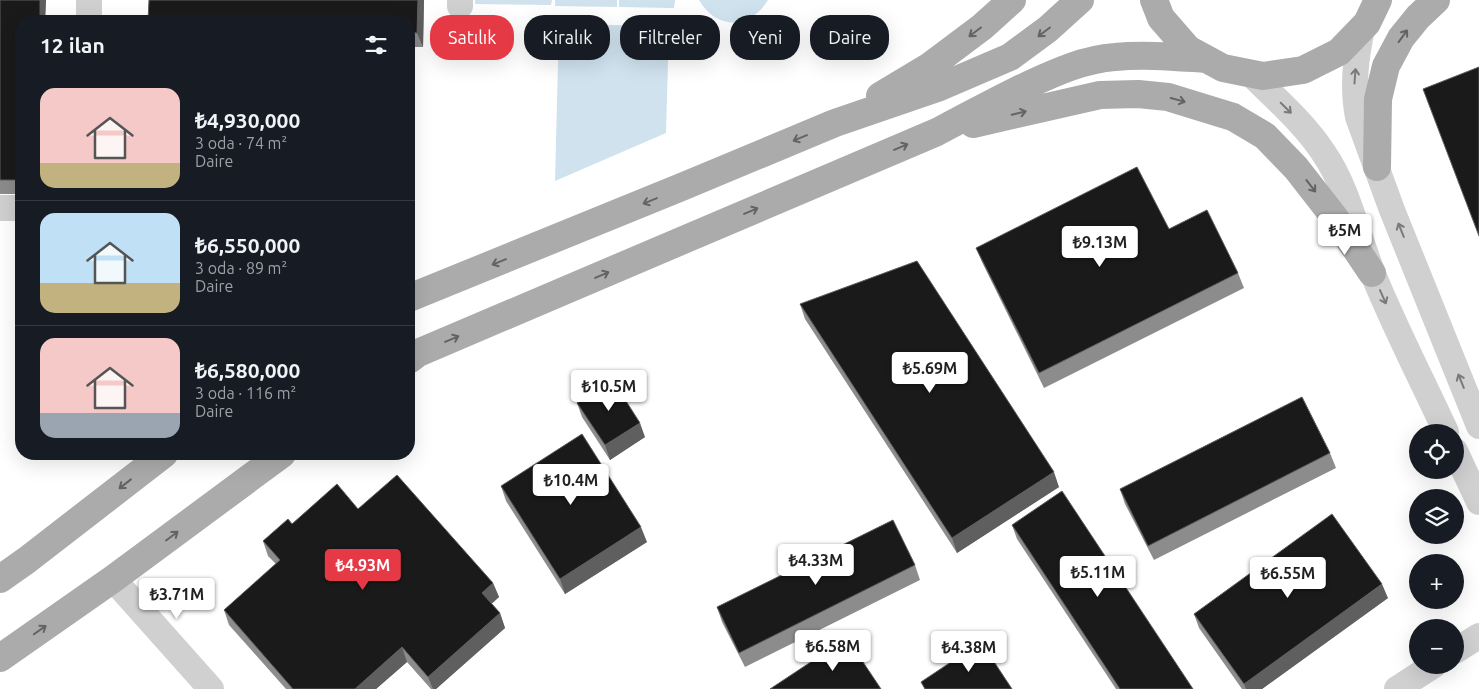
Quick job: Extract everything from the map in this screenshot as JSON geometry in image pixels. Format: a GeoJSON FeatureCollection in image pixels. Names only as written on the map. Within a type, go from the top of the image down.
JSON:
{"type":"FeatureCollection","features":[{"type":"Feature","properties":{"kind":"main road"},"geometry":{"type":"LineString","coordinates":[[835,123],[930,66],[982,27],[1012,0]]}},
{"type":"Feature","properties":{"kind":"main road"},"geometry":{"type":"LineString","coordinates":[[415,296],[835,123],[940,88],[1010,57],[1048,29],[1080,0]]}},
{"type":"Feature","properties":{"kind":"main road"},"geometry":{"type":"LineString","coordinates":[[1154,0],[1161,18],[1188,48],[1223,68],[1262,76],[1303,70],[1339,52],[1367,23],[1379,1]]}},
{"type":"Feature","properties":{"kind":"main road"},"geometry":{"type":"LineString","coordinates":[[1377,167],[1378,99],[1386,66],[1401,38],[1418,17],[1436,0]]}},
{"type":"Feature","properties":{"kind":"main road"},"geometry":{"type":"LineString","coordinates":[[415,355],[937,132],[1010,94],[1077,64],[1113,57],[1145,55],[1206,59]]}},
{"type":"Feature","properties":{"kind":"main road"},"geometry":{"type":"LineString","coordinates":[[937,132],[1100,95],[1138,94],[1168,97],[1233,117],[1265,136],[1296,168],[1335,218],[1372,273]]}},
{"type":"Feature","properties":{"kind":"main road"},"geometry":{"type":"LineString","coordinates":[[0,580],[156,460]]}},
{"type":"Feature","properties":{"kind":"main road"},"geometry":{"type":"LineString","coordinates":[[0,658],[113,579],[274,460]]}},
{"type":"Feature","properties":{"kind":"street"},"geometry":{"type":"LineString","coordinates":[[89,0],[89,15]]}},
{"type":"Feature","properties":{"kind":"street"},"geometry":{"type":"LineString","coordinates":[[1362,28],[1356,57],[1354,84],[1355,101],[1364,134],[1479,426]]}},
{"type":"Feature","properties":{"kind":"street"},"geometry":{"type":"LineString","coordinates":[[1251,74],[1307,131],[1324,152],[1339,180],[1372,273],[1442,424]]}},
{"type":"Feature","properties":{"kind":"street"},"geometry":{"type":"LineString","coordinates":[[0,208],[15,208]]}},
{"type":"Feature","properties":{"kind":"street"},"geometry":{"type":"LineString","coordinates":[[1464,470],[1479,502]]}},
{"type":"Feature","properties":{"kind":"street"},"geometry":{"type":"LineString","coordinates":[[113,579],[211,689]]}},
{"type":"Feature","properties":{"kind":"street"},"geometry":{"type":"LineString","coordinates":[[1464,645],[1479,636]]}},
{"type":"Feature","properties":{"kind":"street"},"geometry":{"type":"LineString","coordinates":[[1397,689],[1420,674]]}},
{"type":"Feature","properties":{"kind":"water"},"geometry":{"type":"Polygon","coordinates":[[[475,0],[552,0],[551,5],[475,4],[475,0]]]}},
{"type":"Feature","properties":{"kind":"water"},"geometry":{"type":"Polygon","coordinates":[[[555,0],[617,0],[617,7],[555,6],[555,0]]]}},
{"type":"Feature","properties":{"kind":"water"},"geometry":{"type":"Polygon","coordinates":[[[619,0],[675,0],[674,8],[619,7],[619,0]]]}},
{"type":"Feature","properties":{"kind":"water"},"geometry":{"type":"Polygon","coordinates":[[[699,0],[768,0],[755,15],[730,15],[730,22],[720,19],[720,15],[712,15],[699,0]]]}},
{"type":"Feature","properties":{"kind":"water"},"geometry":{"type":"Polygon","coordinates":[[[610,25],[620,25],[620,60],[668,60],[666,133],[555,181],[558,60],[610,60],[610,25]]]}},
{"type":"Feature","properties":{"kind":"building"},"geometry":{"type":"Polygon","coordinates":[[[0,0],[40,0],[40,15],[15,15],[15,180],[0,180],[0,0]]]}},
{"type":"Feature","properties":{"kind":"building"},"geometry":{"type":"Polygon","coordinates":[[[149,0],[418,0],[417,33],[415,33],[415,15],[148,15],[149,0]]]}},
{"type":"Feature","properties":{"kind":"building"},"geometry":{"type":"Polygon","coordinates":[[[1479,67],[1479,236],[1423,89],[1479,67]]]}},
{"type":"Feature","properties":{"kind":"building"},"geometry":{"type":"Polygon","coordinates":[[[1137,167],[1169,229],[1207,210],[1238,273],[1039,373],[976,248],[1137,167]]]}},
{"type":"Feature","properties":{"kind":"building"},"geometry":{"type":"Polygon","coordinates":[[[917,261],[1054,472],[952,538],[800,304],[917,261]]]}},
{"type":"Feature","properties":{"kind":"building"},"geometry":{"type":"Polygon","coordinates":[[[612,379],[640,423],[605,445],[577,403],[612,379]]]}},
{"type":"Feature","properties":{"kind":"building"},"geometry":{"type":"Polygon","coordinates":[[[1302,397],[1330,453],[1148,546],[1120,489],[1302,397]]]}},
{"type":"Feature","properties":{"kind":"building"},"geometry":{"type":"Polygon","coordinates":[[[582,434],[641,527],[560,579],[501,486],[582,434]]]}},
{"type":"Feature","properties":{"kind":"building"},"geometry":{"type":"Polygon","coordinates":[[[397,475],[493,583],[482,593],[500,613],[428,677],[402,647],[355,689],[293,689],[224,610],[280,560],[263,541],[288,519],[292,524],[337,484],[358,509],[397,475]]]}},
{"type":"Feature","properties":{"kind":"building"},"geometry":{"type":"Polygon","coordinates":[[[1062,491],[1193,689],[1120,689],[1012,525],[1062,491]]]}},
{"type":"Feature","properties":{"kind":"building"},"geometry":{"type":"Polygon","coordinates":[[[1332,514],[1382,584],[1244,684],[1194,614],[1332,514]]]}},
{"type":"Feature","properties":{"kind":"building"},"geometry":{"type":"Polygon","coordinates":[[[893,520],[915,565],[739,653],[717,607],[893,520]]]}},
{"type":"Feature","properties":{"kind":"building"},"geometry":{"type":"Polygon","coordinates":[[[847,638],[881,689],[770,689],[847,638]]]}},
{"type":"Feature","properties":{"kind":"building"},"geometry":{"type":"Polygon","coordinates":[[[981,642],[1012,689],[925,689],[921,682],[981,642]]]}}]}
